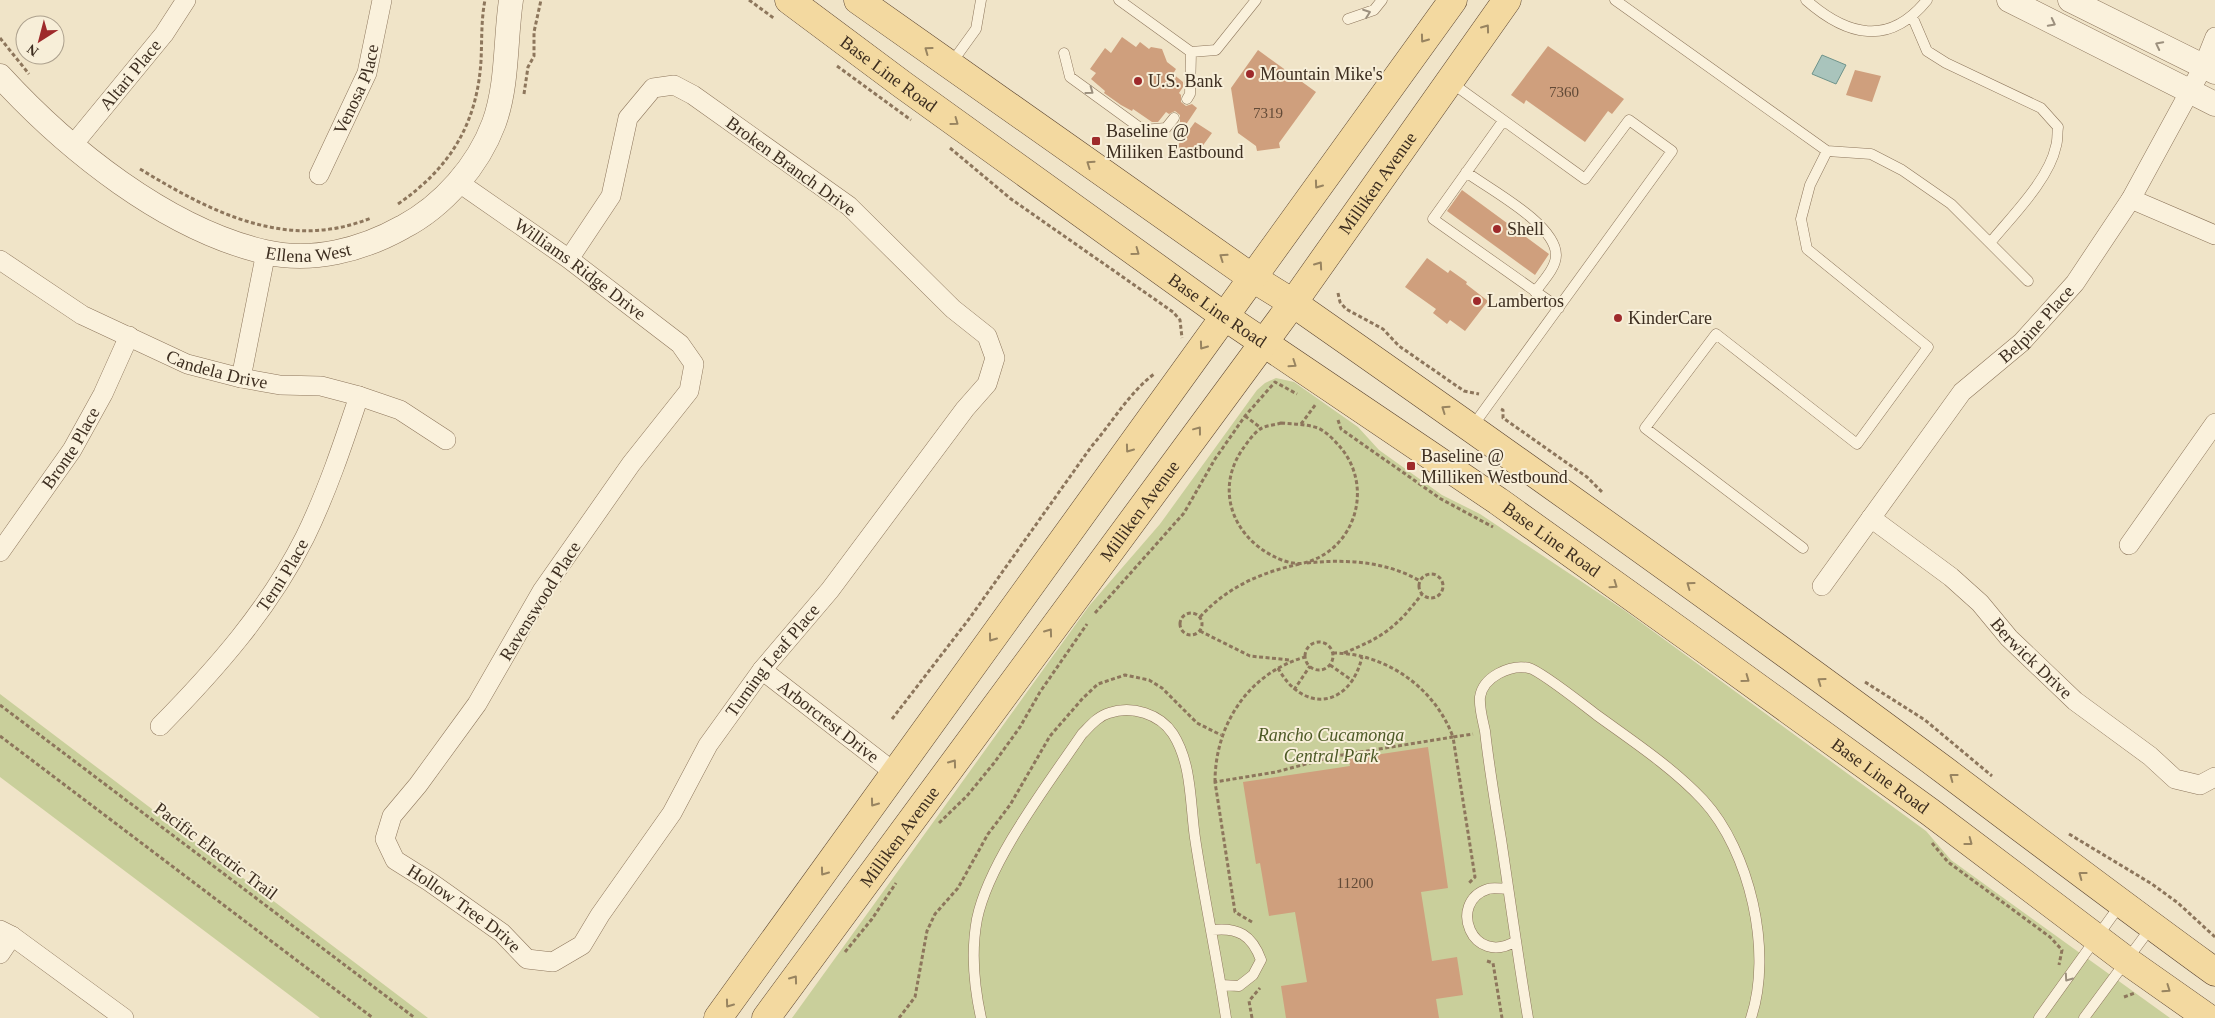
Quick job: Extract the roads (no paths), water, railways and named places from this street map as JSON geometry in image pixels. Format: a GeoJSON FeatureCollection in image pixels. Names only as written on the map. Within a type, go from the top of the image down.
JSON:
{"type":"FeatureCollection","features":[{"type":"Feature","properties":{"kind":"main road","name":"Base Line Road"},"geometry":{"type":"LineString","coordinates":[[789,0],[903,85],[1224,316],[1498,501],[1691,639],[1930,812],[2126,961],[2208,1018]]}},
{"type":"Feature","properties":{"kind":"main road"},"geometry":{"type":"LineString","coordinates":[[858,0],[1251,277],[1293,303],[1472,428],[1935,764],[2215,972]]}},
{"type":"Feature","properties":{"kind":"main road"},"geometry":{"type":"LineString","coordinates":[[718,1018],[1251,277],[1453,0]]}},
{"type":"Feature","properties":{"kind":"main road","name":"Milliken Avenue"},"geometry":{"type":"LineString","coordinates":[[766,1018],[1293,303],[1507,0]]}},
{"type":"Feature","properties":{"kind":"street","name":"Altari Place"},"geometry":{"type":"LineString","coordinates":[[72,146],[164,34],[186,0]]}},
{"type":"Feature","properties":{"kind":"street","name":"Venosa Place"},"geometry":{"type":"LineString","coordinates":[[319,175],[366,73],[382,0]]}},
{"type":"Feature","properties":{"kind":"street","name":"Ellena West"},"geometry":{"type":"LineString","coordinates":[[0,76],[72,146],[171,214],[214,234],[266,252],[312,255],[348,251],[384,238],[411,223],[438,203],[458,182],[481,147],[494,124],[501,94],[511,0]]}},
{"type":"Feature","properties":{"kind":"street"},"geometry":{"type":"LineString","coordinates":[[2008,0],[2188,93],[2215,104]]}},
{"type":"Feature","properties":{"kind":"street"},"geometry":{"type":"LineString","coordinates":[[2070,0],[2209,69]]}},
{"type":"Feature","properties":{"kind":"street","name":"Belpine Place"},"geometry":{"type":"LineString","coordinates":[[1822,586],[1962,392],[2022,342],[2075,283],[2131,199],[2188,93],[2209,69],[2215,37]]}},
{"type":"Feature","properties":{"kind":"street","name":"Broken Branch Drive"},"geometry":{"type":"LineString","coordinates":[[569,259],[611,196],[628,118],[653,88],[674,85],[693,95],[849,206],[953,309],[986,336],[995,358]]}},
{"type":"Feature","properties":{"kind":"street","name":"Williams Ridge Drive"},"geometry":{"type":"LineString","coordinates":[[458,182],[569,259],[680,344],[694,364]]}},
{"type":"Feature","properties":{"kind":"street"},"geometry":{"type":"LineString","coordinates":[[2131,199],[2215,235]]}},
{"type":"Feature","properties":{"kind":"street"},"geometry":{"type":"LineString","coordinates":[[241,378],[266,252]]}},
{"type":"Feature","properties":{"kind":"street","name":"Candela Drive"},"geometry":{"type":"LineString","coordinates":[[0,260],[82,315],[188,364],[241,378],[280,385],[321,386],[359,396],[400,410],[446,440]]}},
{"type":"Feature","properties":{"kind":"street","name":"Bronte Place"},"geometry":{"type":"LineString","coordinates":[[0,552],[72,450],[130,336]]}},
{"type":"Feature","properties":{"kind":"street","name":"Turning Leaf Place"},"geometry":{"type":"LineString","coordinates":[[552,962],[582,945],[600,915],[672,813],[708,745],[762,670],[830,590],[965,409],[987,384],[995,358]]}},
{"type":"Feature","properties":{"kind":"street","name":"Ravenswood Place"},"geometry":{"type":"LineString","coordinates":[[385,840],[392,816],[418,786],[477,704],[542,591],[631,464],[689,392],[694,364]]}},
{"type":"Feature","properties":{"kind":"street","name":"Terni Place"},"geometry":{"type":"LineString","coordinates":[[160,726],[201,684],[249,627],[284,574],[304,539],[327,490],[359,396]]}},
{"type":"Feature","properties":{"kind":"street"},"geometry":{"type":"LineString","coordinates":[[2129,544],[2212,433]]}},
{"type":"Feature","properties":{"kind":"street","name":"Berwick Drive"},"geometry":{"type":"LineString","coordinates":[[1871,518],[1952,577],[1980,603],[2008,638],[2075,701],[2150,756],[2175,780],[2208,781]]}},
{"type":"Feature","properties":{"kind":"street","name":"Arborcrest Drive"},"geometry":{"type":"LineString","coordinates":[[762,670],[895,773]]}},
{"type":"Feature","properties":{"kind":"street","name":"Hollow Tree Drive"},"geometry":{"type":"LineString","coordinates":[[385,840],[395,860],[430,882],[502,933],[527,959],[552,962]]}},
{"type":"Feature","properties":{"kind":"street"},"geometry":{"type":"LineString","coordinates":[[0,954],[6,933],[124,1018]]}},
{"type":"Feature","properties":{"kind":"lane"},"geometry":{"type":"LineString","coordinates":[[950,66],[976,30],[981,0]]}},
{"type":"Feature","properties":{"kind":"lane"},"geometry":{"type":"LineString","coordinates":[[1119,0],[1191,52],[1216,50],[1256,0]]}},
{"type":"Feature","properties":{"kind":"lane"},"geometry":{"type":"LineString","coordinates":[[1348,19],[1374,10],[1382,0]]}},
{"type":"Feature","properties":{"kind":"lane"},"geometry":{"type":"LineString","coordinates":[[1615,0],[1827,151],[1870,154],[1902,170],[1951,204],[2028,281]]}},
{"type":"Feature","properties":{"kind":"lane"},"geometry":{"type":"LineString","coordinates":[[1806,0],[1840,25],[1863,32],[1888,30],[1912,16],[1928,0]]}},
{"type":"Feature","properties":{"kind":"lane"},"geometry":{"type":"LineString","coordinates":[[1912,16],[1927,51],[1946,63],[2041,108],[2058,127],[2056,148],[2046,170],[2025,201],[1990,243]]}},
{"type":"Feature","properties":{"kind":"lane"},"geometry":{"type":"LineString","coordinates":[[1186,99],[1190,94],[1191,52]]}},
{"type":"Feature","properties":{"kind":"lane"},"geometry":{"type":"LineString","coordinates":[[1064,53],[1070,76],[1143,130],[1166,128],[1174,118]]}},
{"type":"Feature","properties":{"kind":"lane"},"geometry":{"type":"LineString","coordinates":[[1449,81],[1585,179],[1629,120],[1672,151],[1472,428]]}},
{"type":"Feature","properties":{"kind":"lane"},"geometry":{"type":"LineString","coordinates":[[1503,121],[1433,218],[1558,308]]}},
{"type":"Feature","properties":{"kind":"lane"},"geometry":{"type":"LineString","coordinates":[[1803,548],[1645,428],[1716,334],[1858,444],[1928,347],[1806,250],[1801,219],[1810,185],[1827,151]]}},
{"type":"Feature","properties":{"kind":"lane"},"geometry":{"type":"LineString","coordinates":[[1466,172],[1541,225],[1551,239],[1556,254],[1554,265],[1535,292]]}},
{"type":"Feature","properties":{"kind":"lane"},"geometry":{"type":"LineString","coordinates":[[1528,1018],[1480,697],[1489,680],[1508,668],[1530,668],[1676,775],[1704,802],[1726,835],[1743,868],[1754,908],[1760,944],[1755,1007],[1751,1018]]}},
{"type":"Feature","properties":{"kind":"lane"},"geometry":{"type":"LineString","coordinates":[[981,1018],[974,954],[977,919],[988,887],[1006,851],[1082,734],[1095,721],[1109,712],[1144,712],[1160,720],[1172,733],[1180,747],[1185,762],[1226,1018]]}},
{"type":"Feature","properties":{"kind":"lane"},"geometry":{"type":"LineString","coordinates":[[1508,889],[1488,889],[1474,898],[1467,912],[1467,927],[1475,939],[1487,945],[1506,947],[1516,941]]}},
{"type":"Feature","properties":{"kind":"lane"},"geometry":{"type":"LineString","coordinates":[[2039,1018],[2121,904]]}},
{"type":"Feature","properties":{"kind":"lane"},"geometry":{"type":"LineString","coordinates":[[2084,1018],[2152,926]]}},
{"type":"Feature","properties":{"kind":"lane"},"geometry":{"type":"LineString","coordinates":[[1212,930],[1229,928],[1241,933],[1256,945],[1262,960],[1253,975],[1239,986],[1221,985]]}},
{"type":"Feature","properties":{"kind":"water"},"geometry":{"type":"Polygon","coordinates":[[[1822,55],[1846,65],[1836,84],[1812,74],[1822,55]]]}},
{"type":"Feature","properties":{"kind":"place","name":"Mountain Mike's"},"geometry":{"type":"Point","coordinates":[1250,74]}},
{"type":"Feature","properties":{"kind":"place","name":"U.S. Bank"},"geometry":{"type":"Point","coordinates":[1138,81]}},
{"type":"Feature","properties":{"kind":"place","name":"Baseline @ Miliken Eastbound"},"geometry":{"type":"Point","coordinates":[1096,141]}},
{"type":"Feature","properties":{"kind":"place","name":"Shell"},"geometry":{"type":"Point","coordinates":[1497,229]}},
{"type":"Feature","properties":{"kind":"place","name":"Lambertos"},"geometry":{"type":"Point","coordinates":[1477,301]}},
{"type":"Feature","properties":{"kind":"place","name":"KinderCare"},"geometry":{"type":"Point","coordinates":[1618,318]}},
{"type":"Feature","properties":{"kind":"place","name":"Baseline @ Milliken Westbound"},"geometry":{"type":"Point","coordinates":[1411,466]}},
{"type":"Feature","properties":{"kind":"park label","name":"Rancho Cucamonga Central Park"},"geometry":{"type":"Point","coordinates":[1331,745]}}]}
